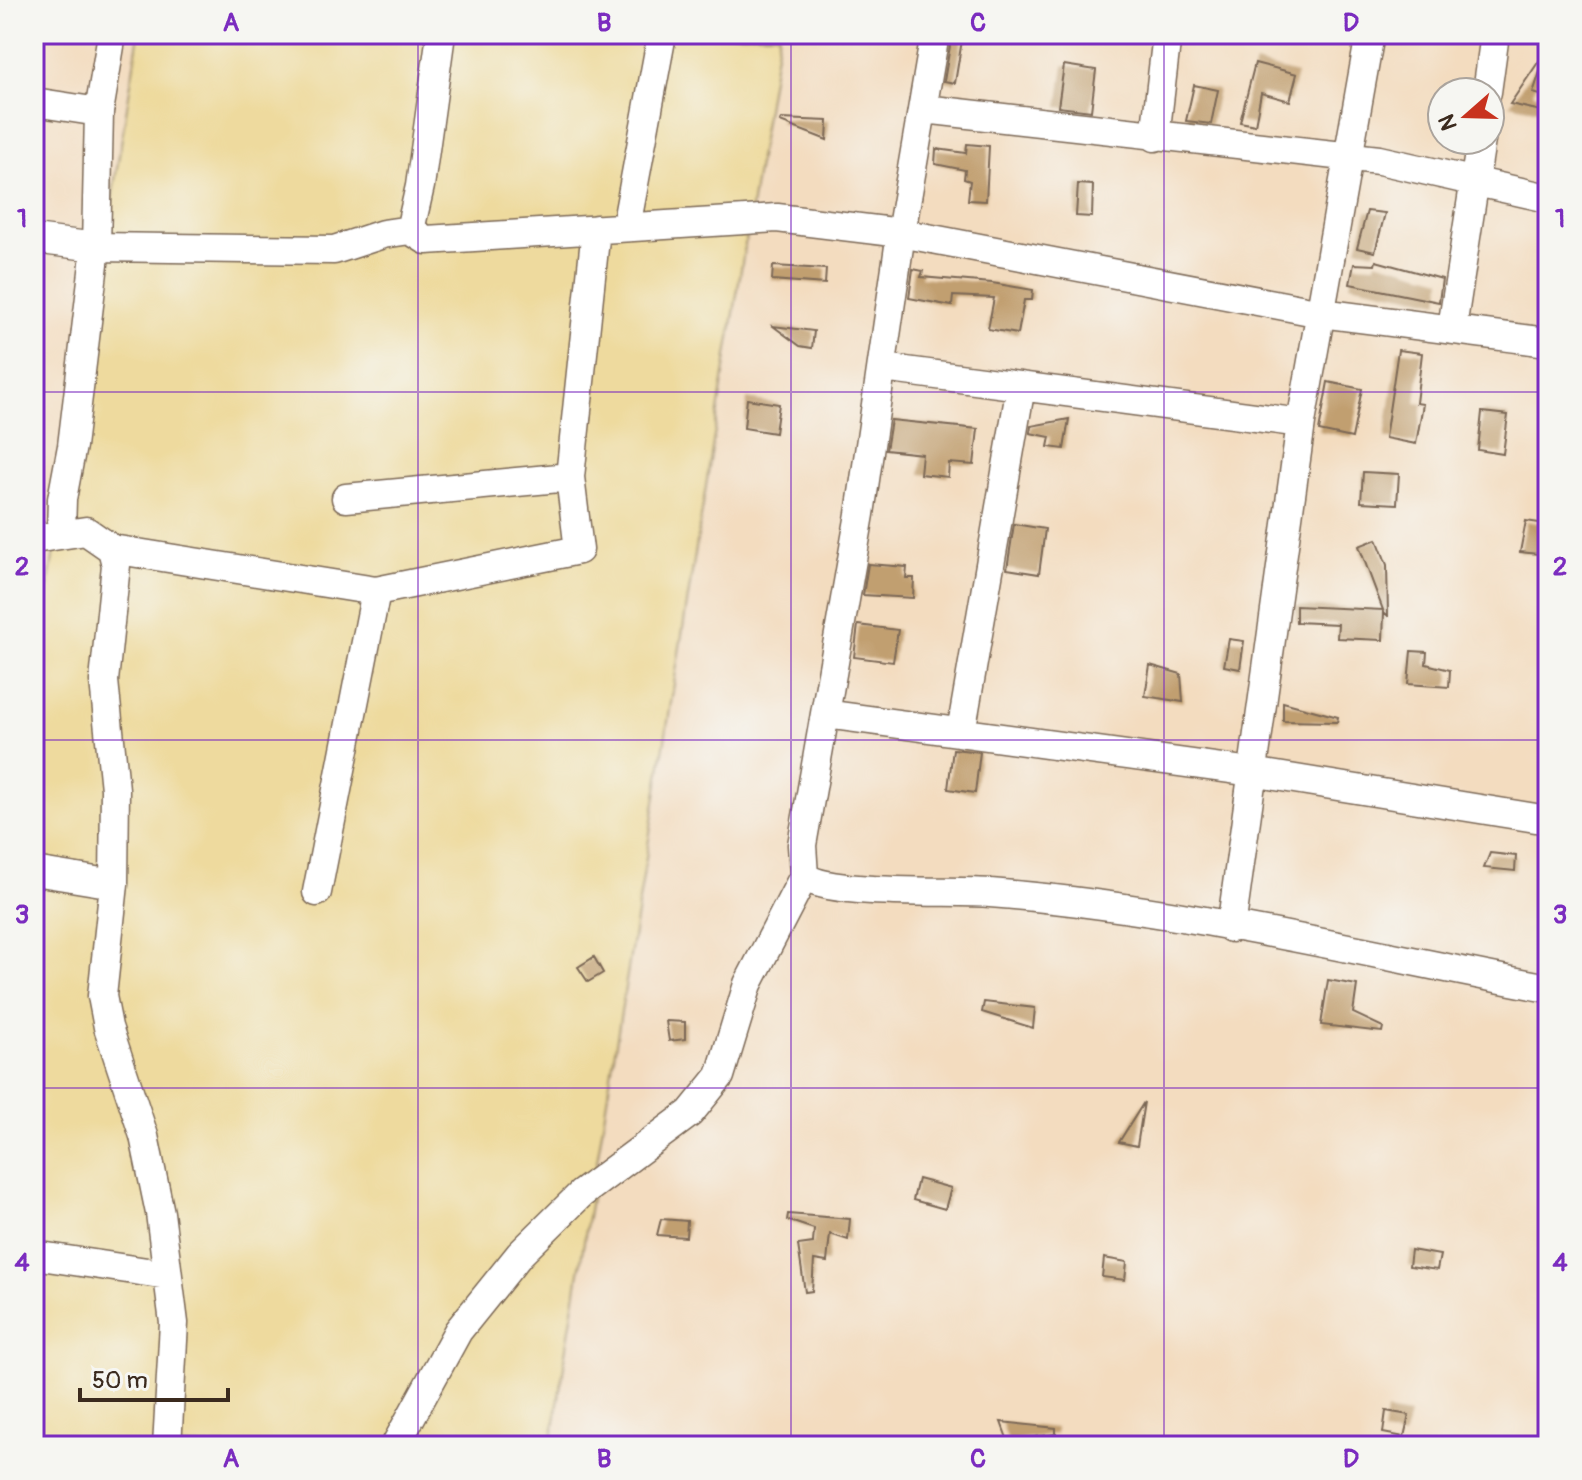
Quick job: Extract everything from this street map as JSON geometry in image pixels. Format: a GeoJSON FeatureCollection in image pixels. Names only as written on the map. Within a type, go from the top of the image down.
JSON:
{"type":"FeatureCollection","features":[{"type":"Feature","properties":{"kind":"street"},"geometry":{"type":"LineString","coordinates":[[112,34],[99,112],[96,247],[72,446],[62,499],[48,535],[86,531],[112,549],[376,591],[579,550],[570,477],[596,229]]}},
{"type":"Feature","properties":{"kind":"street"},"geometry":{"type":"LineString","coordinates":[[410,230],[416,212],[441,34]]}},
{"type":"Feature","properties":{"kind":"street"},"geometry":{"type":"LineString","coordinates":[[626,227],[662,34]]}},
{"type":"Feature","properties":{"kind":"street"},"geometry":{"type":"LineString","coordinates":[[395,1446],[458,1331],[520,1254],[581,1194],[690,1113],[720,1076],[748,984],[804,876],[802,845],[883,368],[901,233],[935,34]]}},
{"type":"Feature","properties":{"kind":"street"},"geometry":{"type":"LineString","coordinates":[[1155,137],[1167,34]]}},
{"type":"Feature","properties":{"kind":"street"},"geometry":{"type":"LineString","coordinates":[[1231,928],[1301,423],[1370,34]]}},
{"type":"Feature","properties":{"kind":"street"},"geometry":{"type":"LineString","coordinates":[[1489,76],[1495,34]]}},
{"type":"Feature","properties":{"kind":"street"},"geometry":{"type":"LineString","coordinates":[[34,102],[99,112]]}},
{"type":"Feature","properties":{"kind":"street"},"geometry":{"type":"LineString","coordinates":[[924,109],[1379,160],[1548,198]]}},
{"type":"Feature","properties":{"kind":"street"},"geometry":{"type":"LineString","coordinates":[[1452,328],[1479,156]]}},
{"type":"Feature","properties":{"kind":"street"},"geometry":{"type":"LineString","coordinates":[[34,239],[96,247],[334,250],[383,234],[410,230],[426,240],[777,218],[901,233],[1321,313],[1548,342]]}},
{"type":"Feature","properties":{"kind":"street"},"geometry":{"type":"LineString","coordinates":[[883,368],[1301,423]]}},
{"type":"Feature","properties":{"kind":"street"},"geometry":{"type":"LineString","coordinates":[[961,732],[1021,386]]}},
{"type":"Feature","properties":{"kind":"street"},"geometry":{"type":"LineString","coordinates":[[346,498],[570,477]]}},
{"type":"Feature","properties":{"kind":"street"},"geometry":{"type":"LineString","coordinates":[[112,549],[116,565],[104,681],[115,789],[114,884],[102,996],[108,1027],[144,1136],[160,1213],[174,1336],[167,1446]]}},
{"type":"Feature","properties":{"kind":"street"},"geometry":{"type":"LineString","coordinates":[[317,892],[376,591]]}},
{"type":"Feature","properties":{"kind":"street"},"geometry":{"type":"LineString","coordinates":[[825,714],[1252,772],[1548,820]]}},
{"type":"Feature","properties":{"kind":"street"},"geometry":{"type":"LineString","coordinates":[[34,871],[114,884]]}},
{"type":"Feature","properties":{"kind":"street"},"geometry":{"type":"LineString","coordinates":[[804,876],[811,882],[835,888],[933,890],[1084,900],[1548,988]]}},
{"type":"Feature","properties":{"kind":"street"},"geometry":{"type":"LineString","coordinates":[[34,1255],[167,1275]]}},
{"type":"Feature","properties":{"kind":"sand"},"geometry":{"type":"Polygon","coordinates":[[[139,34],[779,34],[551,1446],[34,1446],[40,1379],[34,1378],[34,673],[139,34]]]}},
{"type":"Feature","properties":{"kind":"building"},"geometry":{"type":"Polygon","coordinates":[[[952,34],[963,34],[955,83],[944,81],[952,34]]]}},
{"type":"Feature","properties":{"kind":"building"},"geometry":{"type":"Polygon","coordinates":[[[1539,61],[1543,63],[1533,93],[1548,97],[1546,112],[1510,104],[1539,61]]]}},
{"type":"Feature","properties":{"kind":"building"},"geometry":{"type":"Polygon","coordinates":[[[1255,63],[1297,74],[1290,101],[1261,93],[1255,125],[1240,122],[1255,63]]]}},
{"type":"Feature","properties":{"kind":"building"},"geometry":{"type":"Polygon","coordinates":[[[1064,65],[1096,70],[1091,111],[1058,107],[1064,65]]]}},
{"type":"Feature","properties":{"kind":"building"},"geometry":{"type":"Polygon","coordinates":[[[1194,85],[1218,90],[1211,124],[1186,121],[1194,85]]]}},
{"type":"Feature","properties":{"kind":"building"},"geometry":{"type":"Polygon","coordinates":[[[781,119],[828,121],[827,140],[780,122],[781,119]]]}},
{"type":"Feature","properties":{"kind":"building"},"geometry":{"type":"Polygon","coordinates":[[[967,144],[989,146],[986,201],[968,200],[970,181],[964,179],[965,170],[935,164],[936,149],[966,153],[967,144]]]}},
{"type":"Feature","properties":{"kind":"building"},"geometry":{"type":"Polygon","coordinates":[[[1078,184],[1093,185],[1092,217],[1076,216],[1078,184]]]}},
{"type":"Feature","properties":{"kind":"building"},"geometry":{"type":"Polygon","coordinates":[[[1367,211],[1385,213],[1375,252],[1357,248],[1367,211]]]}},
{"type":"Feature","properties":{"kind":"building"},"geometry":{"type":"Polygon","coordinates":[[[1376,261],[1442,279],[1439,302],[1350,284],[1354,264],[1375,265],[1376,261]]]}},
{"type":"Feature","properties":{"kind":"building"},"geometry":{"type":"Polygon","coordinates":[[[773,266],[826,269],[825,284],[772,280],[773,266]]]}},
{"type":"Feature","properties":{"kind":"building"},"geometry":{"type":"Polygon","coordinates":[[[913,269],[923,271],[921,277],[1033,290],[1032,300],[1024,300],[1018,334],[988,329],[994,298],[953,296],[952,306],[909,298],[913,269]]]}},
{"type":"Feature","properties":{"kind":"building"},"geometry":{"type":"Polygon","coordinates":[[[773,326],[814,331],[812,348],[800,346],[773,326]]]}},
{"type":"Feature","properties":{"kind":"building"},"geometry":{"type":"Polygon","coordinates":[[[1398,350],[1422,353],[1416,403],[1423,404],[1416,444],[1385,438],[1398,350]]]}},
{"type":"Feature","properties":{"kind":"building"},"geometry":{"type":"Polygon","coordinates":[[[1328,382],[1362,389],[1352,438],[1319,431],[1328,382]]]}},
{"type":"Feature","properties":{"kind":"building"},"geometry":{"type":"Polygon","coordinates":[[[747,399],[779,404],[775,433],[744,428],[747,399]]]}},
{"type":"Feature","properties":{"kind":"building"},"geometry":{"type":"Polygon","coordinates":[[[1482,412],[1508,415],[1503,454],[1478,450],[1482,412]]]}},
{"type":"Feature","properties":{"kind":"building"},"geometry":{"type":"Polygon","coordinates":[[[1069,419],[1064,449],[1048,447],[1050,437],[1030,433],[1031,426],[1069,419]]]}},
{"type":"Feature","properties":{"kind":"building"},"geometry":{"type":"Polygon","coordinates":[[[891,420],[978,429],[974,465],[949,463],[948,477],[920,474],[922,454],[886,450],[891,420]]]}},
{"type":"Feature","properties":{"kind":"building"},"geometry":{"type":"Polygon","coordinates":[[[1363,472],[1399,474],[1397,504],[1361,502],[1363,472]]]}},
{"type":"Feature","properties":{"kind":"building"},"geometry":{"type":"Polygon","coordinates":[[[1526,521],[1546,524],[1544,539],[1548,540],[1548,555],[1520,552],[1526,521]]]}},
{"type":"Feature","properties":{"kind":"building"},"geometry":{"type":"Polygon","coordinates":[[[1014,524],[1045,529],[1039,574],[1007,569],[1014,524]]]}},
{"type":"Feature","properties":{"kind":"building"},"geometry":{"type":"Polygon","coordinates":[[[1377,539],[1387,565],[1388,616],[1384,612],[1383,640],[1337,638],[1338,624],[1296,622],[1296,606],[1383,610],[1359,546],[1377,539]]]}},
{"type":"Feature","properties":{"kind":"building"},"geometry":{"type":"Polygon","coordinates":[[[868,564],[907,567],[906,578],[914,578],[913,598],[863,595],[868,564]]]}},
{"type":"Feature","properties":{"kind":"building"},"geometry":{"type":"Polygon","coordinates":[[[858,625],[898,630],[893,662],[854,657],[858,625]]]}},
{"type":"Feature","properties":{"kind":"building"},"geometry":{"type":"Polygon","coordinates":[[[1229,639],[1244,641],[1240,669],[1224,666],[1229,639]]]}},
{"type":"Feature","properties":{"kind":"building"},"geometry":{"type":"Polygon","coordinates":[[[1411,651],[1427,652],[1426,664],[1450,670],[1449,687],[1408,684],[1411,651]]]}},
{"type":"Feature","properties":{"kind":"building"},"geometry":{"type":"Polygon","coordinates":[[[1150,665],[1181,674],[1183,702],[1145,696],[1150,665]]]}},
{"type":"Feature","properties":{"kind":"building"},"geometry":{"type":"Polygon","coordinates":[[[1283,702],[1338,717],[1337,722],[1283,721],[1283,702]]]}},
{"type":"Feature","properties":{"kind":"building"},"geometry":{"type":"Polygon","coordinates":[[[953,749],[980,752],[975,793],[948,789],[953,749]]]}},
{"type":"Feature","properties":{"kind":"building"},"geometry":{"type":"Polygon","coordinates":[[[1490,853],[1516,856],[1515,871],[1484,868],[1490,853]]]}},
{"type":"Feature","properties":{"kind":"building"},"geometry":{"type":"Polygon","coordinates":[[[594,957],[603,973],[588,982],[578,967],[594,957]]]}},
{"type":"Feature","properties":{"kind":"building"},"geometry":{"type":"Polygon","coordinates":[[[1328,980],[1357,985],[1353,1013],[1383,1027],[1382,1032],[1321,1025],[1328,980]]]}},
{"type":"Feature","properties":{"kind":"building"},"geometry":{"type":"Polygon","coordinates":[[[984,1002],[1035,1008],[1033,1028],[982,1012],[984,1002]]]}},
{"type":"Feature","properties":{"kind":"building"},"geometry":{"type":"Polygon","coordinates":[[[666,1021],[685,1022],[685,1039],[669,1041],[666,1021]]]}},
{"type":"Feature","properties":{"kind":"building"},"geometry":{"type":"Polygon","coordinates":[[[1144,1102],[1137,1146],[1119,1142],[1144,1102]]]}},
{"type":"Feature","properties":{"kind":"building"},"geometry":{"type":"Polygon","coordinates":[[[918,1179],[951,1188],[945,1209],[913,1200],[918,1179]]]}},
{"type":"Feature","properties":{"kind":"building"},"geometry":{"type":"Polygon","coordinates":[[[788,1214],[850,1219],[848,1240],[830,1234],[827,1262],[814,1260],[812,1291],[805,1292],[798,1245],[813,1243],[814,1229],[787,1220],[788,1214]]]}},
{"type":"Feature","properties":{"kind":"building"},"geometry":{"type":"Polygon","coordinates":[[[661,1219],[687,1221],[686,1237],[657,1235],[661,1219]]]}},
{"type":"Feature","properties":{"kind":"building"},"geometry":{"type":"Polygon","coordinates":[[[1411,1250],[1440,1255],[1437,1270],[1409,1266],[1411,1250]]]}},
{"type":"Feature","properties":{"kind":"building"},"geometry":{"type":"Polygon","coordinates":[[[1104,1258],[1127,1262],[1125,1280],[1102,1277],[1104,1258]]]}},
{"type":"Feature","properties":{"kind":"building"},"geometry":{"type":"Polygon","coordinates":[[[1386,1411],[1409,1415],[1404,1437],[1383,1433],[1386,1411]]]}},
{"type":"Feature","properties":{"kind":"building"},"geometry":{"type":"Polygon","coordinates":[[[1001,1422],[1056,1428],[1056,1434],[1008,1441],[1001,1422]]]}}]}
